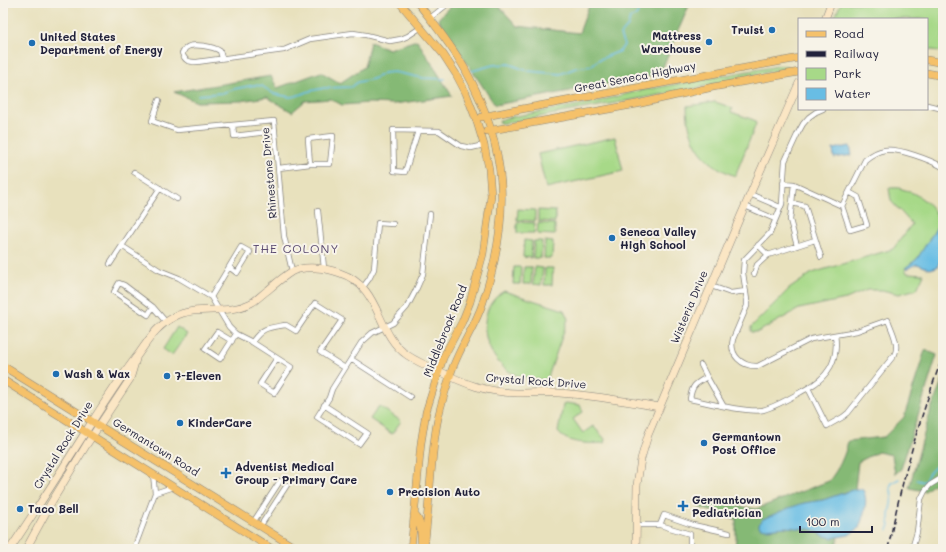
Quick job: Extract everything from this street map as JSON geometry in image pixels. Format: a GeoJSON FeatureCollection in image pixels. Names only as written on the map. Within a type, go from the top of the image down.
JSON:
{"type":"FeatureCollection","features":[{"type":"Feature","properties":{"kind":"main road","name":"Middlebrook Road"},"geometry":{"type":"LineString","coordinates":[[400,3],[443,54],[466,93],[484,145],[489,169],[491,196],[483,254],[470,302],[462,322],[443,358],[426,412],[421,443],[411,549]]}},
{"type":"Feature","properties":{"kind":"main road","name":"Middlebrook Road"},"geometry":{"type":"LineString","coordinates":[[418,3],[465,69],[491,129],[499,160],[502,188],[501,226],[496,257],[483,304],[453,365],[439,415],[434,444],[423,549]]}},
{"type":"Feature","properties":{"kind":"main road","name":"Great Seneca Highway"},"geometry":{"type":"LineString","coordinates":[[476,119],[670,81],[798,58]]}},
{"type":"Feature","properties":{"kind":"main road"},"geometry":{"type":"LineString","coordinates":[[928,60],[943,63]]}},
{"type":"Feature","properties":{"kind":"main road"},"geometry":{"type":"LineString","coordinates":[[480,132],[637,104],[713,87],[798,72]]}},
{"type":"Feature","properties":{"kind":"main road"},"geometry":{"type":"LineString","coordinates":[[928,73],[943,76]]}},
{"type":"Feature","properties":{"kind":"main road","name":"Germantown Road"},"geometry":{"type":"LineString","coordinates":[[3,366],[261,525],[297,549]]}},
{"type":"Feature","properties":{"kind":"main road"},"geometry":{"type":"LineString","coordinates":[[3,380],[272,549]]}},
{"type":"Feature","properties":{"kind":"main road"},"geometry":{"type":"LineString","coordinates":[[414,515],[420,520],[420,538],[423,549]]}},
{"type":"Feature","properties":{"kind":"street"},"geometry":{"type":"LineString","coordinates":[[430,18],[449,3]]}},
{"type":"Feature","properties":{"kind":"street"},"geometry":{"type":"LineString","coordinates":[[825,18],[832,3]]}},
{"type":"Feature","properties":{"kind":"street"},"geometry":{"type":"LineString","coordinates":[[222,58],[220,51],[214,48],[191,45],[185,48],[182,53],[188,62],[196,62],[284,50],[310,39],[353,33],[390,42],[408,36],[420,28]]}},
{"type":"Feature","properties":{"kind":"street","name":"Wisteria Drive"},"geometry":{"type":"LineString","coordinates":[[636,549],[637,485],[641,459],[648,435],[750,194],[798,85]]}},
{"type":"Feature","properties":{"kind":"street","name":"Rhinestone Drive"},"geometry":{"type":"LineString","coordinates":[[159,100],[152,121],[177,130],[274,121],[284,236],[292,271]]}},
{"type":"Feature","properties":{"kind":"street"},"geometry":{"type":"LineString","coordinates":[[928,105],[943,109]]}},
{"type":"Feature","properties":{"kind":"street"},"geometry":{"type":"LineString","coordinates":[[808,388],[827,426],[843,418],[848,413],[895,354],[897,348],[888,320],[857,331],[811,340],[758,366],[746,364],[736,357],[732,344],[733,338],[747,306],[743,273],[744,260],[770,233],[783,196],[785,161],[803,124],[809,117],[821,110]]}},
{"type":"Feature","properties":{"kind":"street"},"geometry":{"type":"LineString","coordinates":[[233,125],[234,136],[275,131]]}},
{"type":"Feature","properties":{"kind":"street"},"geometry":{"type":"LineString","coordinates":[[418,131],[405,172],[394,171],[393,130],[439,131],[461,146],[471,148],[484,145]]}},
{"type":"Feature","properties":{"kind":"street"},"geometry":{"type":"LineString","coordinates":[[279,168],[310,164],[330,164],[333,136],[308,138],[310,164]]}},
{"type":"Feature","properties":{"kind":"street"},"geometry":{"type":"LineString","coordinates":[[849,192],[858,197],[867,225],[850,230],[842,206],[849,192],[865,160],[871,155],[886,149],[894,150],[925,158],[943,166]]}},
{"type":"Feature","properties":{"kind":"street"},"geometry":{"type":"LineString","coordinates":[[134,172],[177,199]]}},
{"type":"Feature","properties":{"kind":"street"},"geometry":{"type":"LineString","coordinates":[[783,183],[794,184],[842,206]]}},
{"type":"Feature","properties":{"kind":"street"},"geometry":{"type":"LineString","coordinates":[[794,184],[790,220],[797,246]]}},
{"type":"Feature","properties":{"kind":"street"},"geometry":{"type":"LineString","coordinates":[[110,264],[160,188]]}},
{"type":"Feature","properties":{"kind":"street"},"geometry":{"type":"LineString","coordinates":[[750,194],[780,207]]}},
{"type":"Feature","properties":{"kind":"street"},"geometry":{"type":"LineString","coordinates":[[792,203],[805,206],[821,257]]}},
{"type":"Feature","properties":{"kind":"street"},"geometry":{"type":"LineString","coordinates":[[745,206],[775,219]]}},
{"type":"Feature","properties":{"kind":"street"},"geometry":{"type":"LineString","coordinates":[[318,211],[324,268]]}},
{"type":"Feature","properties":{"kind":"street"},"geometry":{"type":"LineString","coordinates":[[324,405],[367,433],[359,444],[316,417],[345,368],[366,337],[393,323],[407,307],[423,274],[430,214]]}},
{"type":"Feature","properties":{"kind":"street"},"geometry":{"type":"LineString","coordinates":[[363,287],[374,269],[378,223],[393,224]]}},
{"type":"Feature","properties":{"kind":"street"},"geometry":{"type":"LineString","coordinates":[[754,274],[757,265],[768,255],[815,240]]}},
{"type":"Feature","properties":{"kind":"street"},"geometry":{"type":"LineString","coordinates":[[758,245],[768,255]]}},
{"type":"Feature","properties":{"kind":"street"},"geometry":{"type":"LineString","coordinates":[[122,246],[159,270],[179,278],[211,297],[229,327],[236,334],[252,342],[277,358],[291,367],[274,393],[260,384],[277,358]]}},
{"type":"Feature","properties":{"kind":"street"},"geometry":{"type":"LineString","coordinates":[[211,297],[229,267],[241,247],[250,252],[237,273],[229,267]]}},
{"type":"Feature","properties":{"kind":"street","name":"Crystal Rock Drive"},"geometry":{"type":"LineString","coordinates":[[10,549],[124,371],[138,355],[152,334],[166,322],[183,313],[195,310],[220,311],[234,309],[252,303],[292,271],[324,268],[341,273],[353,279],[363,287],[376,305],[384,327],[396,346],[414,359],[462,382],[484,389],[516,393],[556,393],[592,396],[659,407]]}},
{"type":"Feature","properties":{"kind":"street"},"geometry":{"type":"LineString","coordinates":[[153,307],[148,314],[114,292],[119,283],[153,307],[166,322]]}},
{"type":"Feature","properties":{"kind":"street"},"geometry":{"type":"LineString","coordinates":[[711,286],[730,293],[746,291]]}},
{"type":"Feature","properties":{"kind":"street"},"geometry":{"type":"LineString","coordinates":[[252,342],[259,332],[266,328],[286,325],[296,331],[315,303],[342,320],[320,352],[345,368]]}},
{"type":"Feature","properties":{"kind":"street"},"geometry":{"type":"LineString","coordinates":[[232,341],[217,332],[205,349],[220,359],[232,341],[236,334]]}},
{"type":"Feature","properties":{"kind":"street"},"geometry":{"type":"LineString","coordinates":[[707,378],[694,386],[690,399],[748,410],[763,410],[818,383],[824,378],[836,352],[837,343],[835,335]]}},
{"type":"Feature","properties":{"kind":"street","name":"Crystal Rock Drive"},"geometry":{"type":"LineString","coordinates":[[26,549],[51,503],[99,425],[130,379],[138,355]]}},
{"type":"Feature","properties":{"kind":"street"},"geometry":{"type":"LineString","coordinates":[[351,359],[410,397]]}},
{"type":"Feature","properties":{"kind":"street"},"geometry":{"type":"LineString","coordinates":[[701,365],[723,405]]}},
{"type":"Feature","properties":{"kind":"street"},"geometry":{"type":"LineString","coordinates":[[134,549],[155,493],[153,474]]}},
{"type":"Feature","properties":{"kind":"street"},"geometry":{"type":"LineString","coordinates":[[912,549],[923,495],[930,485],[943,477]]}},
{"type":"Feature","properties":{"kind":"street"},"geometry":{"type":"LineString","coordinates":[[254,521],[280,481]]}},
{"type":"Feature","properties":{"kind":"street"},"geometry":{"type":"LineString","coordinates":[[261,525],[287,485]]}},
{"type":"Feature","properties":{"kind":"street"},"geometry":{"type":"LineString","coordinates":[[155,493],[173,487]]}},
{"type":"Feature","properties":{"kind":"street"},"geometry":{"type":"LineString","coordinates":[[660,525],[664,515],[693,525],[729,533]]}},
{"type":"Feature","properties":{"kind":"street"},"geometry":{"type":"LineString","coordinates":[[636,525],[660,525],[690,534]]}},
{"type":"Feature","properties":{"kind":"street"},"geometry":{"type":"LineString","coordinates":[[690,549],[690,534],[693,525]]}},
{"type":"Feature","properties":{"kind":"green space"},"geometry":{"type":"Polygon","coordinates":[[[453,3],[496,3],[517,26],[579,33],[590,3],[690,3],[660,74],[495,105],[438,19],[453,3]]]}},
{"type":"Feature","properties":{"kind":"green space"},"geometry":{"type":"Polygon","coordinates":[[[841,3],[943,3],[943,52],[928,49],[928,18],[834,18],[841,3]]]}},
{"type":"Feature","properties":{"kind":"green space"},"geometry":{"type":"Polygon","coordinates":[[[417,40],[452,96],[394,104],[369,103],[342,105],[331,99],[305,101],[292,112],[267,97],[240,101],[197,102],[174,92],[271,76],[277,88],[321,72],[340,83],[364,67],[370,42],[389,49],[417,40]]]}},
{"type":"Feature","properties":{"kind":"green space"},"geometry":{"type":"Polygon","coordinates":[[[778,66],[787,66],[788,68],[698,88],[504,123],[500,123],[499,121],[506,118],[595,102],[638,91],[778,66]]]}},
{"type":"Feature","properties":{"kind":"green space"},"geometry":{"type":"Polygon","coordinates":[[[715,102],[733,108],[731,112],[754,120],[756,124],[735,176],[714,165],[706,158],[699,150],[690,130],[687,106],[715,102]]]}},
{"type":"Feature","properties":{"kind":"green space"},"geometry":{"type":"Polygon","coordinates":[[[615,137],[623,171],[546,188],[538,154],[615,137]]]}},
{"type":"Feature","properties":{"kind":"green space"},"geometry":{"type":"Polygon","coordinates":[[[889,188],[901,188],[920,197],[938,216],[940,222],[917,259],[905,268],[907,273],[924,274],[917,289],[899,294],[882,290],[867,290],[846,299],[799,309],[758,332],[751,332],[751,327],[789,289],[812,273],[893,249],[912,224],[891,201],[889,188]]]}},
{"type":"Feature","properties":{"kind":"green space"},"geometry":{"type":"Polygon","coordinates":[[[518,209],[535,210],[535,221],[517,220],[518,209]]]}},
{"type":"Feature","properties":{"kind":"green space"},"geometry":{"type":"Polygon","coordinates":[[[538,210],[556,211],[555,222],[538,221],[538,210]]]}},
{"type":"Feature","properties":{"kind":"green space"},"geometry":{"type":"Polygon","coordinates":[[[517,222],[535,223],[534,233],[517,233],[517,222]]]}},
{"type":"Feature","properties":{"kind":"green space"},"geometry":{"type":"Polygon","coordinates":[[[538,223],[555,224],[555,235],[537,234],[538,223]]]}},
{"type":"Feature","properties":{"kind":"green space"},"geometry":{"type":"Polygon","coordinates":[[[524,240],[532,241],[531,258],[523,257],[524,240]]]}},
{"type":"Feature","properties":{"kind":"green space"},"geometry":{"type":"Polygon","coordinates":[[[534,241],[542,241],[541,258],[533,258],[534,241]]]}},
{"type":"Feature","properties":{"kind":"green space"},"geometry":{"type":"Polygon","coordinates":[[[545,241],[553,242],[552,258],[544,258],[545,241]]]}},
{"type":"Feature","properties":{"kind":"green space"},"geometry":{"type":"Polygon","coordinates":[[[514,267],[521,267],[520,284],[513,284],[514,267]]]}},
{"type":"Feature","properties":{"kind":"green space"},"geometry":{"type":"Polygon","coordinates":[[[524,267],[532,267],[531,284],[523,284],[524,267]]]}},
{"type":"Feature","properties":{"kind":"green space"},"geometry":{"type":"Polygon","coordinates":[[[535,267],[543,268],[541,285],[533,284],[535,267]]]}},
{"type":"Feature","properties":{"kind":"green space"},"geometry":{"type":"Polygon","coordinates":[[[545,268],[553,268],[552,285],[544,285],[545,268]]]}},
{"type":"Feature","properties":{"kind":"green space"},"geometry":{"type":"Polygon","coordinates":[[[504,291],[564,310],[568,319],[547,380],[528,378],[510,372],[493,355],[485,332],[485,320],[488,309],[494,299],[504,291]]]}},
{"type":"Feature","properties":{"kind":"green space"},"geometry":{"type":"Polygon","coordinates":[[[177,327],[187,334],[172,355],[163,349],[177,327]]]}},
{"type":"Feature","properties":{"kind":"green space"},"geometry":{"type":"Polygon","coordinates":[[[925,350],[937,355],[901,469],[895,474],[892,455],[878,452],[858,462],[855,489],[823,500],[804,503],[763,519],[770,529],[786,527],[805,528],[815,530],[828,537],[839,537],[835,549],[814,545],[813,549],[788,549],[772,546],[769,549],[735,549],[736,519],[698,507],[699,499],[756,509],[829,481],[841,462],[848,441],[884,437],[904,417],[925,350]]]}},
{"type":"Feature","properties":{"kind":"green space"},"geometry":{"type":"Polygon","coordinates":[[[943,379],[943,477],[925,491],[909,488],[931,409],[943,379]]]}},
{"type":"Feature","properties":{"kind":"green space"},"geometry":{"type":"Polygon","coordinates":[[[565,403],[580,405],[583,412],[573,419],[583,433],[593,426],[605,439],[604,443],[585,443],[573,441],[562,436],[558,432],[563,405],[565,403]]]}},
{"type":"Feature","properties":{"kind":"green space"},"geometry":{"type":"Polygon","coordinates":[[[379,406],[401,421],[392,434],[370,419],[379,406]]]}},
{"type":"Feature","properties":{"kind":"water"},"geometry":{"type":"Polygon","coordinates":[[[850,146],[852,155],[834,158],[833,149],[850,146]]]}},
{"type":"Feature","properties":{"kind":"water"},"geometry":{"type":"Polygon","coordinates":[[[940,222],[943,223],[943,255],[937,267],[930,269],[917,264],[906,269],[905,268],[917,259],[940,222]]]}},
{"type":"Feature","properties":{"kind":"water"},"geometry":{"type":"Polygon","coordinates":[[[855,489],[862,489],[866,503],[859,528],[849,535],[832,538],[824,536],[814,530],[785,527],[767,529],[760,528],[758,524],[763,519],[789,508],[804,503],[823,500],[855,489]]]}},
{"type":"Feature","properties":{"kind":"waterway"},"geometry":{"type":"LineString","coordinates":[[472,71],[493,65],[509,64],[528,71],[560,74],[576,68],[591,66],[598,60],[620,51],[624,45],[620,35],[628,26],[630,18],[637,15],[640,3]]}},
{"type":"Feature","properties":{"kind":"waterway"},"geometry":{"type":"LineString","coordinates":[[198,95],[222,93],[254,85],[262,86],[274,94],[290,97],[324,88],[351,87],[358,82],[373,79],[384,73],[394,72],[423,78],[445,79]]}},
{"type":"Feature","properties":{"kind":"waterway"},"geometry":{"type":"LineString","coordinates":[[917,480],[924,482],[929,473],[942,460],[943,451]]}},
{"type":"Feature","properties":{"kind":"waterway"},"geometry":{"type":"LineString","coordinates":[[888,530],[890,525],[889,517],[892,497],[890,487],[892,483],[899,479]]}},
{"type":"Feature","properties":{"kind":"railway"},"geometry":{"type":"LineString","coordinates":[[888,549],[911,451],[943,356]]}},
{"type":"Feature","properties":{"kind":"place","name":"Truist"},"geometry":{"type":"Point","coordinates":[772,30]}},
{"type":"Feature","properties":{"kind":"place","name":"Mattress Warehouse"},"geometry":{"type":"Point","coordinates":[709,42]}},
{"type":"Feature","properties":{"kind":"place","name":"United States Department of Energy"},"geometry":{"type":"Point","coordinates":[32,43]}},
{"type":"Feature","properties":{"kind":"place","name":"Seneca Valley High School"},"geometry":{"type":"Point","coordinates":[612,238]}},
{"type":"Feature","properties":{"kind":"place","name":"Wash & Wax"},"geometry":{"type":"Point","coordinates":[56,374]}},
{"type":"Feature","properties":{"kind":"place","name":"7-Eleven"},"geometry":{"type":"Point","coordinates":[167,376]}},
{"type":"Feature","properties":{"kind":"place","name":"KinderCare"},"geometry":{"type":"Point","coordinates":[180,423]}},
{"type":"Feature","properties":{"kind":"place","name":"Germantown Post Office"},"geometry":{"type":"Point","coordinates":[704,443]}},
{"type":"Feature","properties":{"kind":"place","name":"Adventist Medical Group - Primary Care"},"geometry":{"type":"Point","coordinates":[226,473]}},
{"type":"Feature","properties":{"kind":"place","name":"Precision Auto"},"geometry":{"type":"Point","coordinates":[390,492]}},
{"type":"Feature","properties":{"kind":"place","name":"Germantown Pediatrician"},"geometry":{"type":"Point","coordinates":[683,506]}},
{"type":"Feature","properties":{"kind":"place","name":"Taco Bell"},"geometry":{"type":"Point","coordinates":[20,509]}},
{"type":"Feature","properties":{"kind":"district","name":"THE COLONY"},"geometry":{"type":"Point","coordinates":[296,249]}}]}
